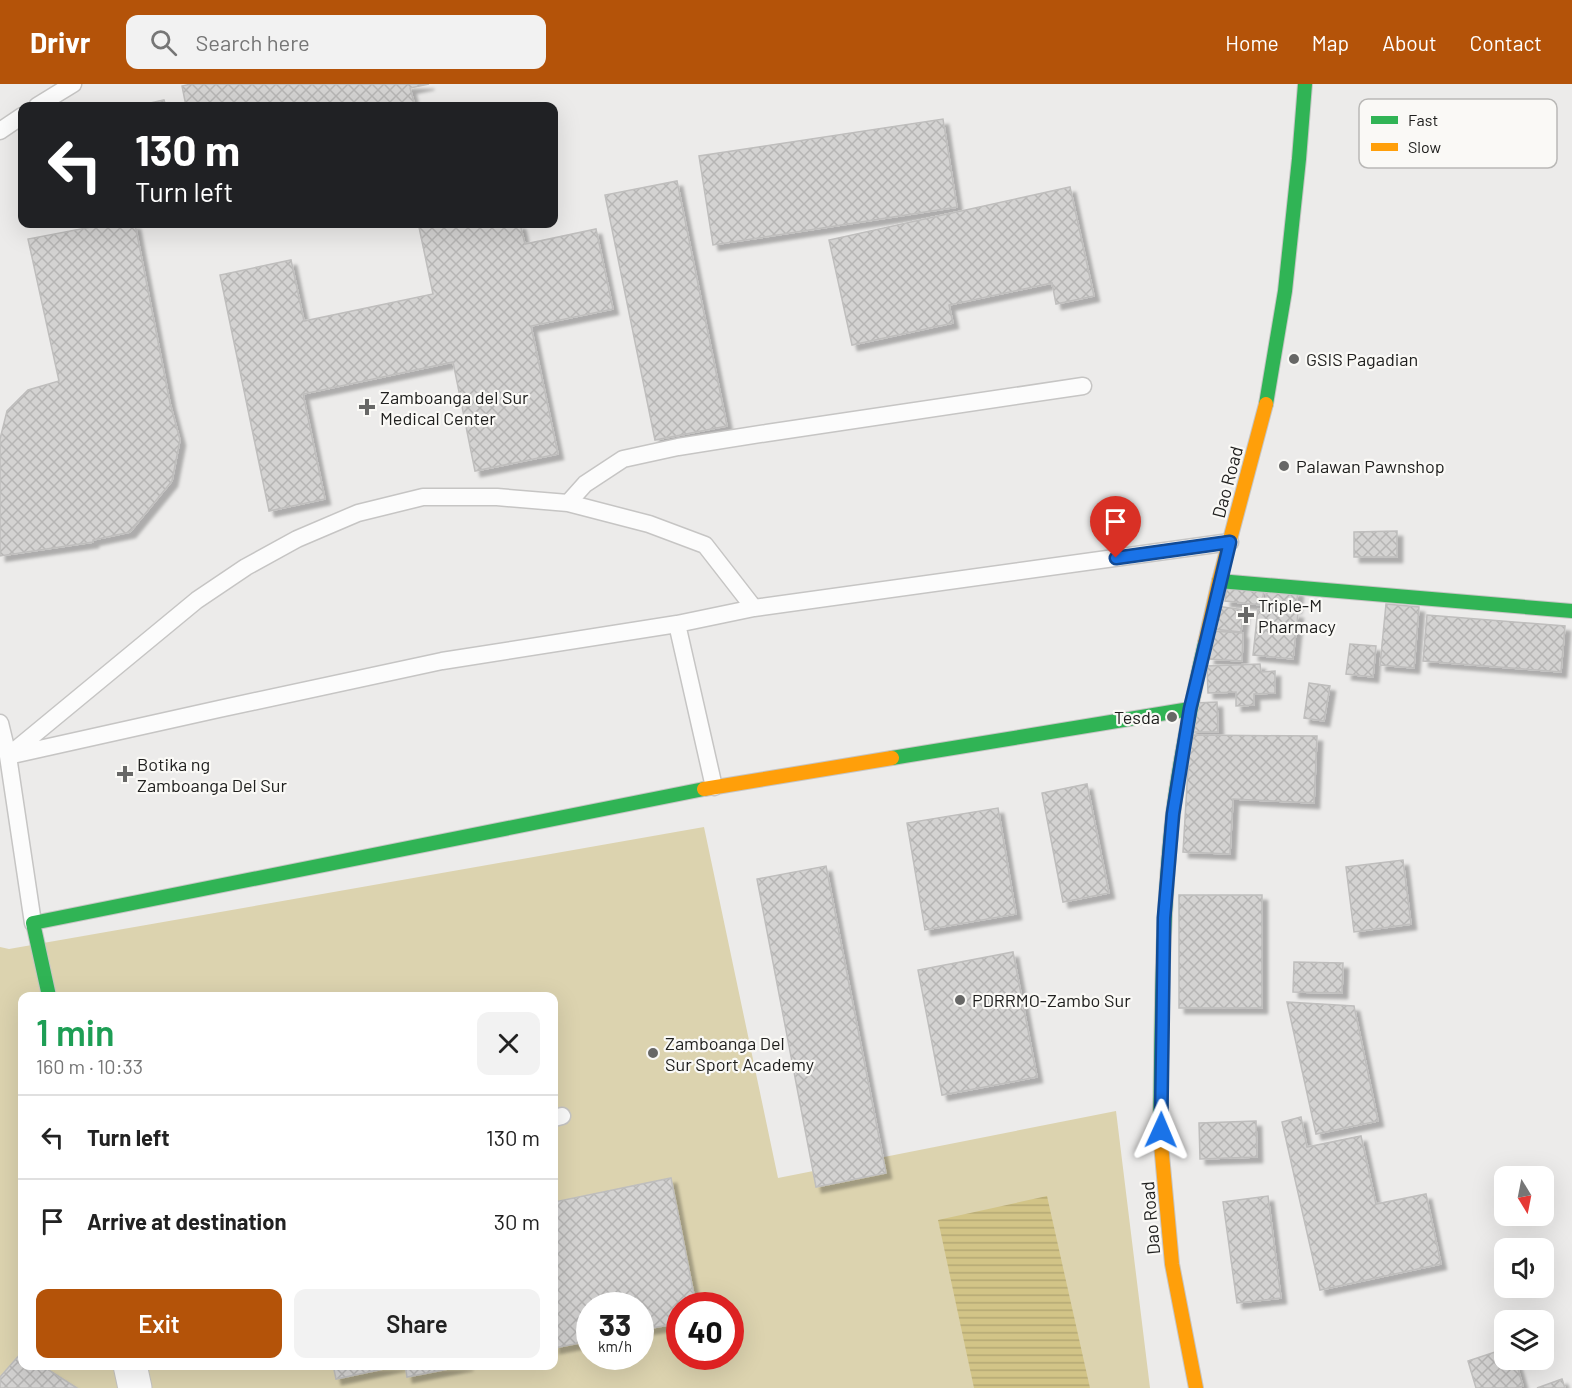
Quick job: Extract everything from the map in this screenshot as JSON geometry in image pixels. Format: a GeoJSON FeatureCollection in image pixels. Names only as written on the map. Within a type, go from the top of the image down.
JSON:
{"type":"FeatureCollection","features":[{"type":"Feature","properties":{"kind":"street","name":"Dao Road"},"geometry":{"type":"LineString","coordinates":[[1196,1388],[1172,1264],[1161,1130],[1164,918],[1173,814],[1190,709],[1219,581],[1266,404],[1285,291],[1305,84]]}},
{"type":"Feature","properties":{"kind":"street"},"geometry":{"type":"LineString","coordinates":[[1219,581],[1572,611]]}},
{"type":"Feature","properties":{"kind":"street"},"geometry":{"type":"LineString","coordinates":[[48,992],[33,923],[714,787],[1190,709]]}},
{"type":"Feature","properties":{"kind":"street"},"geometry":{"type":"LineString","coordinates":[[131,1370],[135,1388]]}},
{"type":"Feature","properties":{"kind":"lane"},"geometry":{"type":"LineString","coordinates":[[44,102],[73,84]]}},
{"type":"Feature","properties":{"kind":"lane"},"geometry":{"type":"LineString","coordinates":[[0,131],[18,119]]}},
{"type":"Feature","properties":{"kind":"lane"},"geometry":{"type":"LineString","coordinates":[[568,503],[585,484],[623,459],[678,447],[1083,386]]}},
{"type":"Feature","properties":{"kind":"lane"},"geometry":{"type":"LineString","coordinates":[[8,756],[197,600],[246,567],[297,539],[358,513],[423,497],[497,497],[568,503],[649,524],[705,545],[754,608]]}},
{"type":"Feature","properties":{"kind":"lane"},"geometry":{"type":"LineString","coordinates":[[8,756],[442,661],[677,624],[754,608],[1230,542]]}},
{"type":"Feature","properties":{"kind":"lane"},"geometry":{"type":"LineString","coordinates":[[677,624],[714,787]]}},
{"type":"Feature","properties":{"kind":"lane"},"geometry":{"type":"LineString","coordinates":[[0,723],[8,756],[33,923]]}},
{"type":"Feature","properties":{"kind":"shaded area","name":"Zamboanga Del Sur Sport Academy"},"geometry":{"type":"Polygon","coordinates":[[[704,827],[778,1178],[1116,1111],[1150,1388],[0,1388],[0,947],[9,949],[704,827]]]}},
{"type":"Feature","properties":{"kind":"shaded area"},"geometry":{"type":"Polygon","coordinates":[[[1047,1196],[1090,1388],[974,1388],[938,1220],[1047,1196]]]}},
{"type":"Feature","properties":{"kind":"building"},"geometry":{"type":"Polygon","coordinates":[[[191,84],[429,84],[410,88],[414,102],[185,102],[182,86],[191,84]]]}},
{"type":"Feature","properties":{"kind":"building"},"geometry":{"type":"Polygon","coordinates":[[[943,119],[957,207],[713,245],[699,156],[943,119]]]}},
{"type":"Feature","properties":{"kind":"building"},"geometry":{"type":"Polygon","coordinates":[[[677,181],[727,426],[655,440],[605,195],[677,181]]]}},
{"type":"Feature","properties":{"kind":"building"},"geometry":{"type":"Polygon","coordinates":[[[1070,187],[1094,296],[1056,304],[1052,283],[949,305],[953,323],[852,345],[829,240],[1070,187]]]}},
{"type":"Feature","properties":{"kind":"building"},"geometry":{"type":"Polygon","coordinates":[[[86,228],[136,228],[170,403],[180,440],[172,481],[130,532],[93,540],[93,542],[0,556],[0,439],[7,411],[28,390],[59,381],[28,239],[86,228]]]}},
{"type":"Feature","properties":{"kind":"building"},"geometry":{"type":"Polygon","coordinates":[[[419,228],[521,228],[525,244],[596,229],[613,309],[531,326],[558,454],[475,471],[453,362],[303,394],[325,499],[269,511],[220,275],[291,260],[304,321],[433,294],[419,228]]]}},
{"type":"Feature","properties":{"kind":"building"},"geometry":{"type":"Polygon","coordinates":[[[1397,531],[1397,557],[1354,557],[1354,532],[1397,531]]]}},
{"type":"Feature","properties":{"kind":"building"},"geometry":{"type":"Polygon","coordinates":[[[1227,585],[1264,588],[1262,605],[1225,601],[1227,585]]]}},
{"type":"Feature","properties":{"kind":"building"},"geometry":{"type":"Polygon","coordinates":[[[1267,588],[1298,591],[1296,608],[1265,604],[1267,588]]]}},
{"type":"Feature","properties":{"kind":"building"},"geometry":{"type":"Polygon","coordinates":[[[1386,604],[1419,607],[1414,668],[1380,665],[1386,604]]]}},
{"type":"Feature","properties":{"kind":"building"},"geometry":{"type":"Polygon","coordinates":[[[1216,606],[1244,610],[1241,632],[1214,629],[1216,606]]]}},
{"type":"Feature","properties":{"kind":"building"},"geometry":{"type":"Polygon","coordinates":[[[1258,609],[1298,613],[1293,659],[1253,655],[1258,609]]]}},
{"type":"Feature","properties":{"kind":"building"},"geometry":{"type":"Polygon","coordinates":[[[1427,615],[1565,626],[1561,672],[1423,661],[1427,615]]]}},
{"type":"Feature","properties":{"kind":"building"},"geometry":{"type":"Polygon","coordinates":[[[1211,631],[1243,633],[1242,661],[1209,659],[1211,631]]]}},
{"type":"Feature","properties":{"kind":"building"},"geometry":{"type":"Polygon","coordinates":[[[1350,644],[1376,646],[1373,677],[1346,674],[1350,644]]]}},
{"type":"Feature","properties":{"kind":"building"},"geometry":{"type":"Polygon","coordinates":[[[1260,664],[1261,672],[1275,671],[1275,693],[1254,694],[1254,705],[1236,706],[1236,692],[1208,693],[1207,666],[1260,664]]]}},
{"type":"Feature","properties":{"kind":"building"},"geometry":{"type":"Polygon","coordinates":[[[1309,683],[1330,686],[1324,721],[1304,718],[1309,683]]]}},
{"type":"Feature","properties":{"kind":"building"},"geometry":{"type":"Polygon","coordinates":[[[1217,702],[1218,732],[1190,732],[1195,703],[1217,702]]]}},
{"type":"Feature","properties":{"kind":"building"},"geometry":{"type":"Polygon","coordinates":[[[1190,735],[1317,736],[1314,803],[1233,799],[1230,854],[1183,852],[1190,735]]]}},
{"type":"Feature","properties":{"kind":"building"},"geometry":{"type":"Polygon","coordinates":[[[1087,784],[1109,893],[1063,902],[1042,793],[1087,784]]]}},
{"type":"Feature","properties":{"kind":"building"},"geometry":{"type":"Polygon","coordinates":[[[998,808],[1016,914],[925,930],[907,823],[998,808]]]}},
{"type":"Feature","properties":{"kind":"building"},"geometry":{"type":"Polygon","coordinates":[[[1403,860],[1411,924],[1354,932],[1346,867],[1403,860]]]}},
{"type":"Feature","properties":{"kind":"building"},"geometry":{"type":"Polygon","coordinates":[[[826,866],[886,1173],[816,1187],[757,879],[826,866]]]}},
{"type":"Feature","properties":{"kind":"building"},"geometry":{"type":"Polygon","coordinates":[[[1179,895],[1262,895],[1262,1008],[1179,1008],[1179,895]]]}},
{"type":"Feature","properties":{"kind":"building"},"geometry":{"type":"Polygon","coordinates":[[[1013,952],[1037,1077],[942,1095],[918,970],[1013,952]]]}},
{"type":"Feature","properties":{"kind":"building"},"geometry":{"type":"Polygon","coordinates":[[[1294,962],[1343,963],[1342,993],[1293,992],[1294,962]]]}},
{"type":"Feature","properties":{"kind":"building"},"geometry":{"type":"Polygon","coordinates":[[[1287,1002],[1354,1006],[1378,1121],[1316,1134],[1287,1002]]]}},
{"type":"Feature","properties":{"kind":"building"},"geometry":{"type":"Polygon","coordinates":[[[1301,1117],[1307,1147],[1361,1136],[1376,1204],[1426,1194],[1441,1264],[1320,1290],[1282,1122],[1301,1117]]]}},
{"type":"Feature","properties":{"kind":"building"},"geometry":{"type":"Polygon","coordinates":[[[1256,1121],[1257,1157],[1200,1159],[1199,1123],[1256,1121]]]}},
{"type":"Feature","properties":{"kind":"building"},"geometry":{"type":"Polygon","coordinates":[[[671,1178],[693,1292],[666,1292],[666,1325],[654,1328],[654,1292],[576,1292],[576,1344],[558,1347],[558,1201],[671,1178]]]}},
{"type":"Feature","properties":{"kind":"building"},"geometry":{"type":"Polygon","coordinates":[[[1268,1196],[1281,1298],[1237,1303],[1223,1202],[1268,1196]]]}},
{"type":"Feature","properties":{"kind":"building"},"geometry":{"type":"Polygon","coordinates":[[[1494,1352],[1494,1370],[1518,1370],[1523,1386],[1476,1388],[1468,1361],[1494,1352]]]}},
{"type":"Feature","properties":{"kind":"building"},"geometry":{"type":"Polygon","coordinates":[[[18,1357],[18,1370],[49,1370],[77,1388],[0,1388],[0,1377],[18,1357]]]}},
{"type":"Feature","properties":{"kind":"building"},"geometry":{"type":"Polygon","coordinates":[[[334,1370],[378,1370],[336,1379],[334,1370]]]}},
{"type":"Feature","properties":{"kind":"building"},"geometry":{"type":"Polygon","coordinates":[[[406,1370],[443,1370],[407,1377],[406,1370]]]}},
{"type":"Feature","properties":{"kind":"building"},"geometry":{"type":"Polygon","coordinates":[[[1562,1379],[1565,1388],[1537,1388],[1562,1379]]]}},
{"type":"Feature","properties":{"kind":"traffic: fast"},"geometry":{"type":"LineString","coordinates":[[1266,404],[1285,291],[1305,84]]}},
{"type":"Feature","properties":{"kind":"traffic: fast"},"geometry":{"type":"LineString","coordinates":[[1219,581],[1572,611]]}},
{"type":"Feature","properties":{"kind":"traffic: fast"},"geometry":{"type":"LineString","coordinates":[[1161,1144],[1163,972],[1169,853],[1183,750],[1205,643]]}},
{"type":"Feature","properties":{"kind":"traffic: fast"},"geometry":{"type":"LineString","coordinates":[[892,758],[1190,709]]}},
{"type":"Feature","properties":{"kind":"traffic: fast"},"geometry":{"type":"LineString","coordinates":[[48,992],[33,923],[704,789]]}},
{"type":"Feature","properties":{"kind":"traffic: slow"},"geometry":{"type":"LineString","coordinates":[[1205,643],[1266,404]]}},
{"type":"Feature","properties":{"kind":"traffic: slow"},"geometry":{"type":"LineString","coordinates":[[704,789],[892,758]]}},
{"type":"Feature","properties":{"kind":"traffic: slow"},"geometry":{"type":"LineString","coordinates":[[1161,1144],[1172,1264],[1196,1388]]}},
{"type":"Feature","properties":{"kind":"place","name":"GSIS Pagadian"},"geometry":{"type":"Point","coordinates":[1294,359]}},
{"type":"Feature","properties":{"kind":"place","name":"Zamboanga del Sur Medical Center"},"geometry":{"type":"Point","coordinates":[367,407]}},
{"type":"Feature","properties":{"kind":"place","name":"Palawan Pawnshop"},"geometry":{"type":"Point","coordinates":[1284,466]}},
{"type":"Feature","properties":{"kind":"place","name":"Triple-M Pharmacy"},"geometry":{"type":"Point","coordinates":[1246,615]}},
{"type":"Feature","properties":{"kind":"place","name":"Tesda"},"geometry":{"type":"Point","coordinates":[1172,717]}},
{"type":"Feature","properties":{"kind":"place","name":"Botika ng Zamboanga Del Sur"},"geometry":{"type":"Point","coordinates":[125,774]}},
{"type":"Feature","properties":{"kind":"place","name":"PDRRMO-Zambo Sur"},"geometry":{"type":"Point","coordinates":[960,1000]}},
{"type":"Feature","properties":{"kind":"place","name":"Zamboanga Del Sur Sport Academy"},"geometry":{"type":"Point","coordinates":[653,1053]}},
{"type":"Feature","properties":{"kind":"route"},"geometry":{"type":"LineString","coordinates":[[1116,558],[1230,542],[1190,709],[1173,814],[1164,918],[1161,1130]]}}]}
